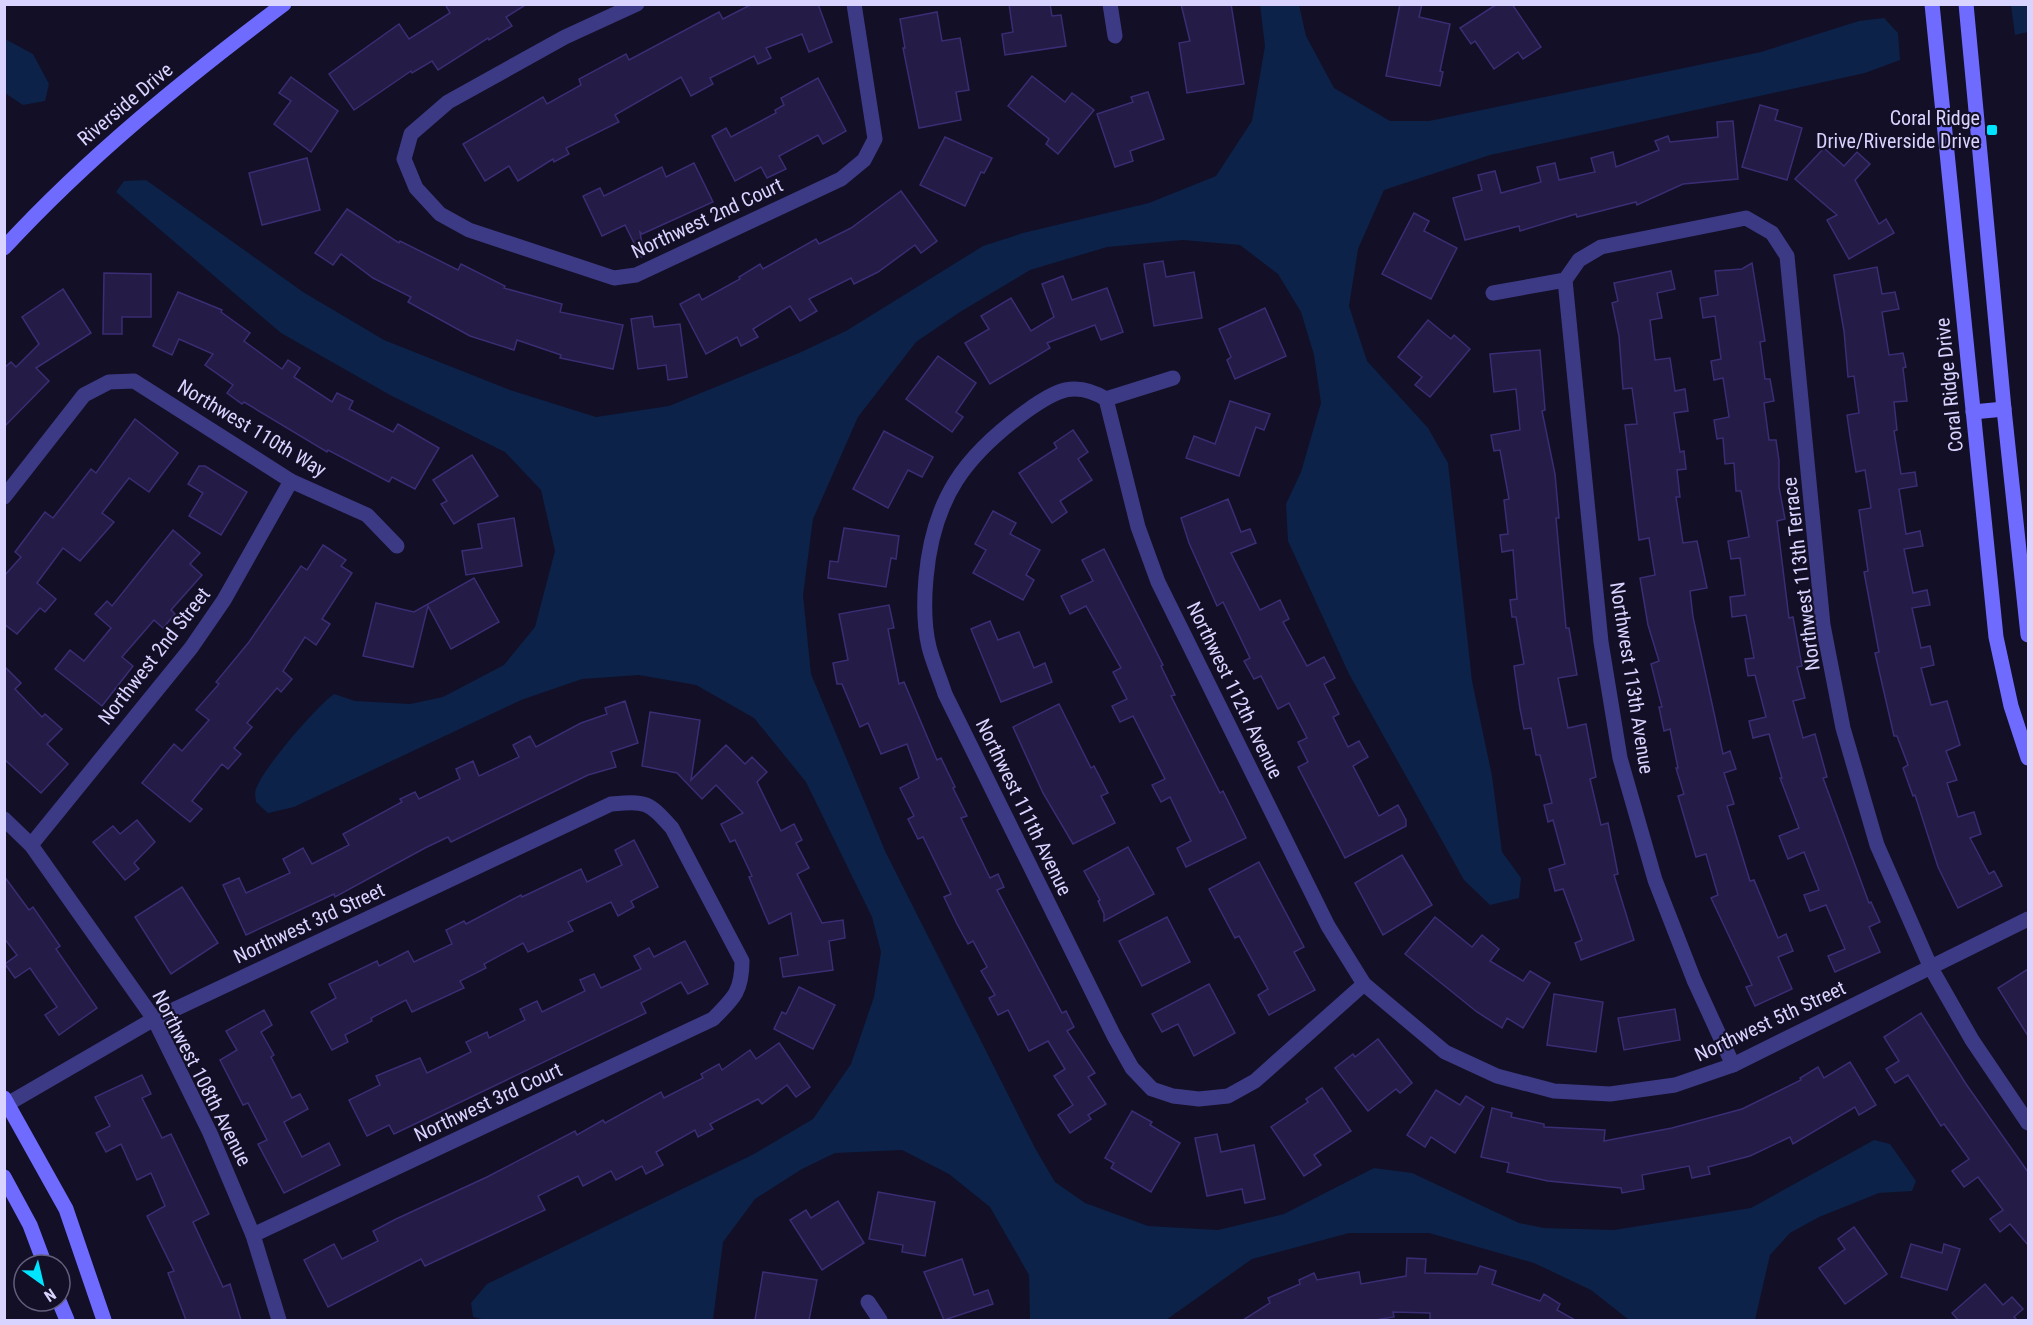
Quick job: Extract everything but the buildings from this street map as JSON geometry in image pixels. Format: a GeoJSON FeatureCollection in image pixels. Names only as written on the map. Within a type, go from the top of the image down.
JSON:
{"type":"FeatureCollection","features":[{"type":"Feature","properties":{"kind":"main road","name":"Riverside Drive"},"geometry":{"type":"LineString","coordinates":[[4,248],[95,156],[217,55],[284,4]]}},
{"type":"Feature","properties":{"kind":"main road","name":"Coral Ridge Drive"},"geometry":{"type":"LineString","coordinates":[[1932,4],[1996,637],[2011,706],[2028,758]]}},
{"type":"Feature","properties":{"kind":"main road"},"geometry":{"type":"LineString","coordinates":[[1966,4],[2028,635]]}},
{"type":"Feature","properties":{"kind":"main road"},"geometry":{"type":"LineString","coordinates":[[1974,412],[2004,409]]}},
{"type":"Feature","properties":{"kind":"main road"},"geometry":{"type":"LineString","coordinates":[[6,1102],[66,1209],[104,1320]]}},
{"type":"Feature","properties":{"kind":"main road"},"geometry":{"type":"LineString","coordinates":[[4,1177],[30,1225],[40,1253]]}},
{"type":"Feature","properties":{"kind":"street","name":"Northwest 2nd Court"},"geometry":{"type":"LineString","coordinates":[[637,4],[565,37],[448,102],[411,134],[404,159],[416,188],[440,214],[469,230],[614,278],[636,275],[841,179],[864,160],[875,139],[854,4]]}},
{"type":"Feature","properties":{"kind":"street"},"geometry":{"type":"LineString","coordinates":[[1110,4],[1115,36]]}},
{"type":"Feature","properties":{"kind":"street","name":"Northwest 113th Terrace"},"geometry":{"type":"LineString","coordinates":[[1565,280],[1579,260],[1600,247],[1746,218],[1772,233],[1787,256],[1823,625],[1843,728],[1877,845],[1931,968],[1972,1040],[2028,1123]]}},
{"type":"Feature","properties":{"kind":"street"},"geometry":{"type":"LineString","coordinates":[[1493,293],[1565,280]]}},
{"type":"Feature","properties":{"kind":"street","name":"Northwest 113th Avenue"},"geometry":{"type":"LineString","coordinates":[[1565,280],[1601,642],[1620,758],[1655,880],[1694,980],[1732,1065]]}},
{"type":"Feature","properties":{"kind":"street"},"geometry":{"type":"LineString","coordinates":[[1106,399],[1173,378]]}},
{"type":"Feature","properties":{"kind":"street","name":"Northwest 110th Way"},"geometry":{"type":"LineString","coordinates":[[4,497],[84,395],[109,382],[134,381],[291,481],[367,515],[397,546]]}},
{"type":"Feature","properties":{"kind":"street","name":"Northwest 111th Avenue"},"geometry":{"type":"LineString","coordinates":[[1106,399],[1092,390],[1074,387],[1043,399],[1004,428],[976,454],[950,489],[934,525],[924,594],[928,645],[945,694],[1114,1036],[1132,1068],[1152,1089],[1173,1096],[1199,1098],[1228,1096],[1255,1081],[1364,984]]}},
{"type":"Feature","properties":{"kind":"street","name":"Northwest 112th Avenue"},"geometry":{"type":"LineString","coordinates":[[1106,399],[1138,527],[1158,582],[1328,926],[1364,984]]}},
{"type":"Feature","properties":{"kind":"street","name":"Northwest 2nd Street"},"geometry":{"type":"LineString","coordinates":[[31,845],[191,648],[224,600],[291,481]]}},
{"type":"Feature","properties":{"kind":"street","name":"Northwest 3rd Court"},"geometry":{"type":"LineString","coordinates":[[253,1235],[713,1019],[735,998],[742,981],[742,961],[672,828],[659,813],[641,802]]}},
{"type":"Feature","properties":{"kind":"street","name":"Northwest 3rd Street"},"geometry":{"type":"LineString","coordinates":[[6,1102],[154,1019],[611,804],[641,802]]}},
{"type":"Feature","properties":{"kind":"street","name":"Northwest 108th Avenue"},"geometry":{"type":"LineString","coordinates":[[4,819],[31,845],[154,1019],[210,1133],[253,1235],[279,1320]]}},
{"type":"Feature","properties":{"kind":"street","name":"Northwest 5th Street"},"geometry":{"type":"LineString","coordinates":[[1364,984],[1445,1052],[1497,1076],[1554,1091],[1610,1094],[1665,1086],[1732,1065],[2028,919]]}},
{"type":"Feature","properties":{"kind":"street"},"geometry":{"type":"LineString","coordinates":[[868,1302],[880,1320]]}},
{"type":"Feature","properties":{"kind":"water"},"geometry":{"type":"Polygon","coordinates":[[[1260,5],[1299,5],[1306,36],[1334,88],[1390,121],[1429,121],[1761,52],[1859,21],[1884,18],[1898,33],[1900,60],[1865,73],[1490,155],[1384,190],[1358,249],[1349,306],[1367,361],[1428,428],[1448,463],[1472,681],[1492,776],[1502,852],[1521,878],[1519,898],[1490,905],[1464,880],[1349,674],[1288,541],[1286,504],[1301,472],[1321,403],[1314,355],[1301,312],[1278,274],[1240,245],[1183,240],[1107,247],[1030,270],[960,312],[916,342],[858,417],[813,519],[803,595],[811,674],[886,853],[1035,1148],[1055,1182],[1085,1203],[1148,1226],[1218,1230],[1284,1214],[1374,1168],[1412,1173],[1519,1223],[1544,1228],[1614,1230],[1751,1208],[1874,1140],[1890,1144],[1916,1181],[1912,1191],[1879,1193],[1819,1217],[1790,1233],[1770,1255],[1755,1320],[1629,1320],[1591,1290],[1534,1263],[1429,1233],[1349,1233],[1252,1259],[1166,1320],[1030,1320],[1029,1275],[990,1207],[949,1174],[902,1150],[835,1153],[802,1169],[755,1199],[723,1242],[713,1320],[486,1320],[473,1317],[471,1303],[487,1284],[754,1154],[813,1119],[851,1064],[874,997],[881,952],[872,917],[806,782],[754,718],[696,685],[639,675],[582,679],[521,700],[294,807],[268,813],[256,802],[255,791],[279,753],[303,724],[334,694],[355,701],[410,704],[443,697],[504,665],[535,627],[555,551],[541,490],[505,452],[390,395],[281,333],[116,192],[124,181],[146,180],[303,292],[384,340],[510,390],[596,417],[669,406],[799,353],[846,331],[983,246],[1023,233],[1149,203],[1216,176],[1252,121],[1265,46],[1260,5]]]}},
{"type":"Feature","properties":{"kind":"water"},"geometry":{"type":"Polygon","coordinates":[[[2011,5],[2028,5],[2028,32],[2015,35],[2011,5]]]}},
{"type":"Feature","properties":{"kind":"water"},"geometry":{"type":"Polygon","coordinates":[[[5,39],[33,54],[49,84],[45,101],[23,105],[5,93],[5,39]]]}},
{"type":"Feature","properties":{"kind":"place","name":"Coral Ridge Drive/Riverside Drive"},"geometry":{"type":"Point","coordinates":[1992,130]}}]}
